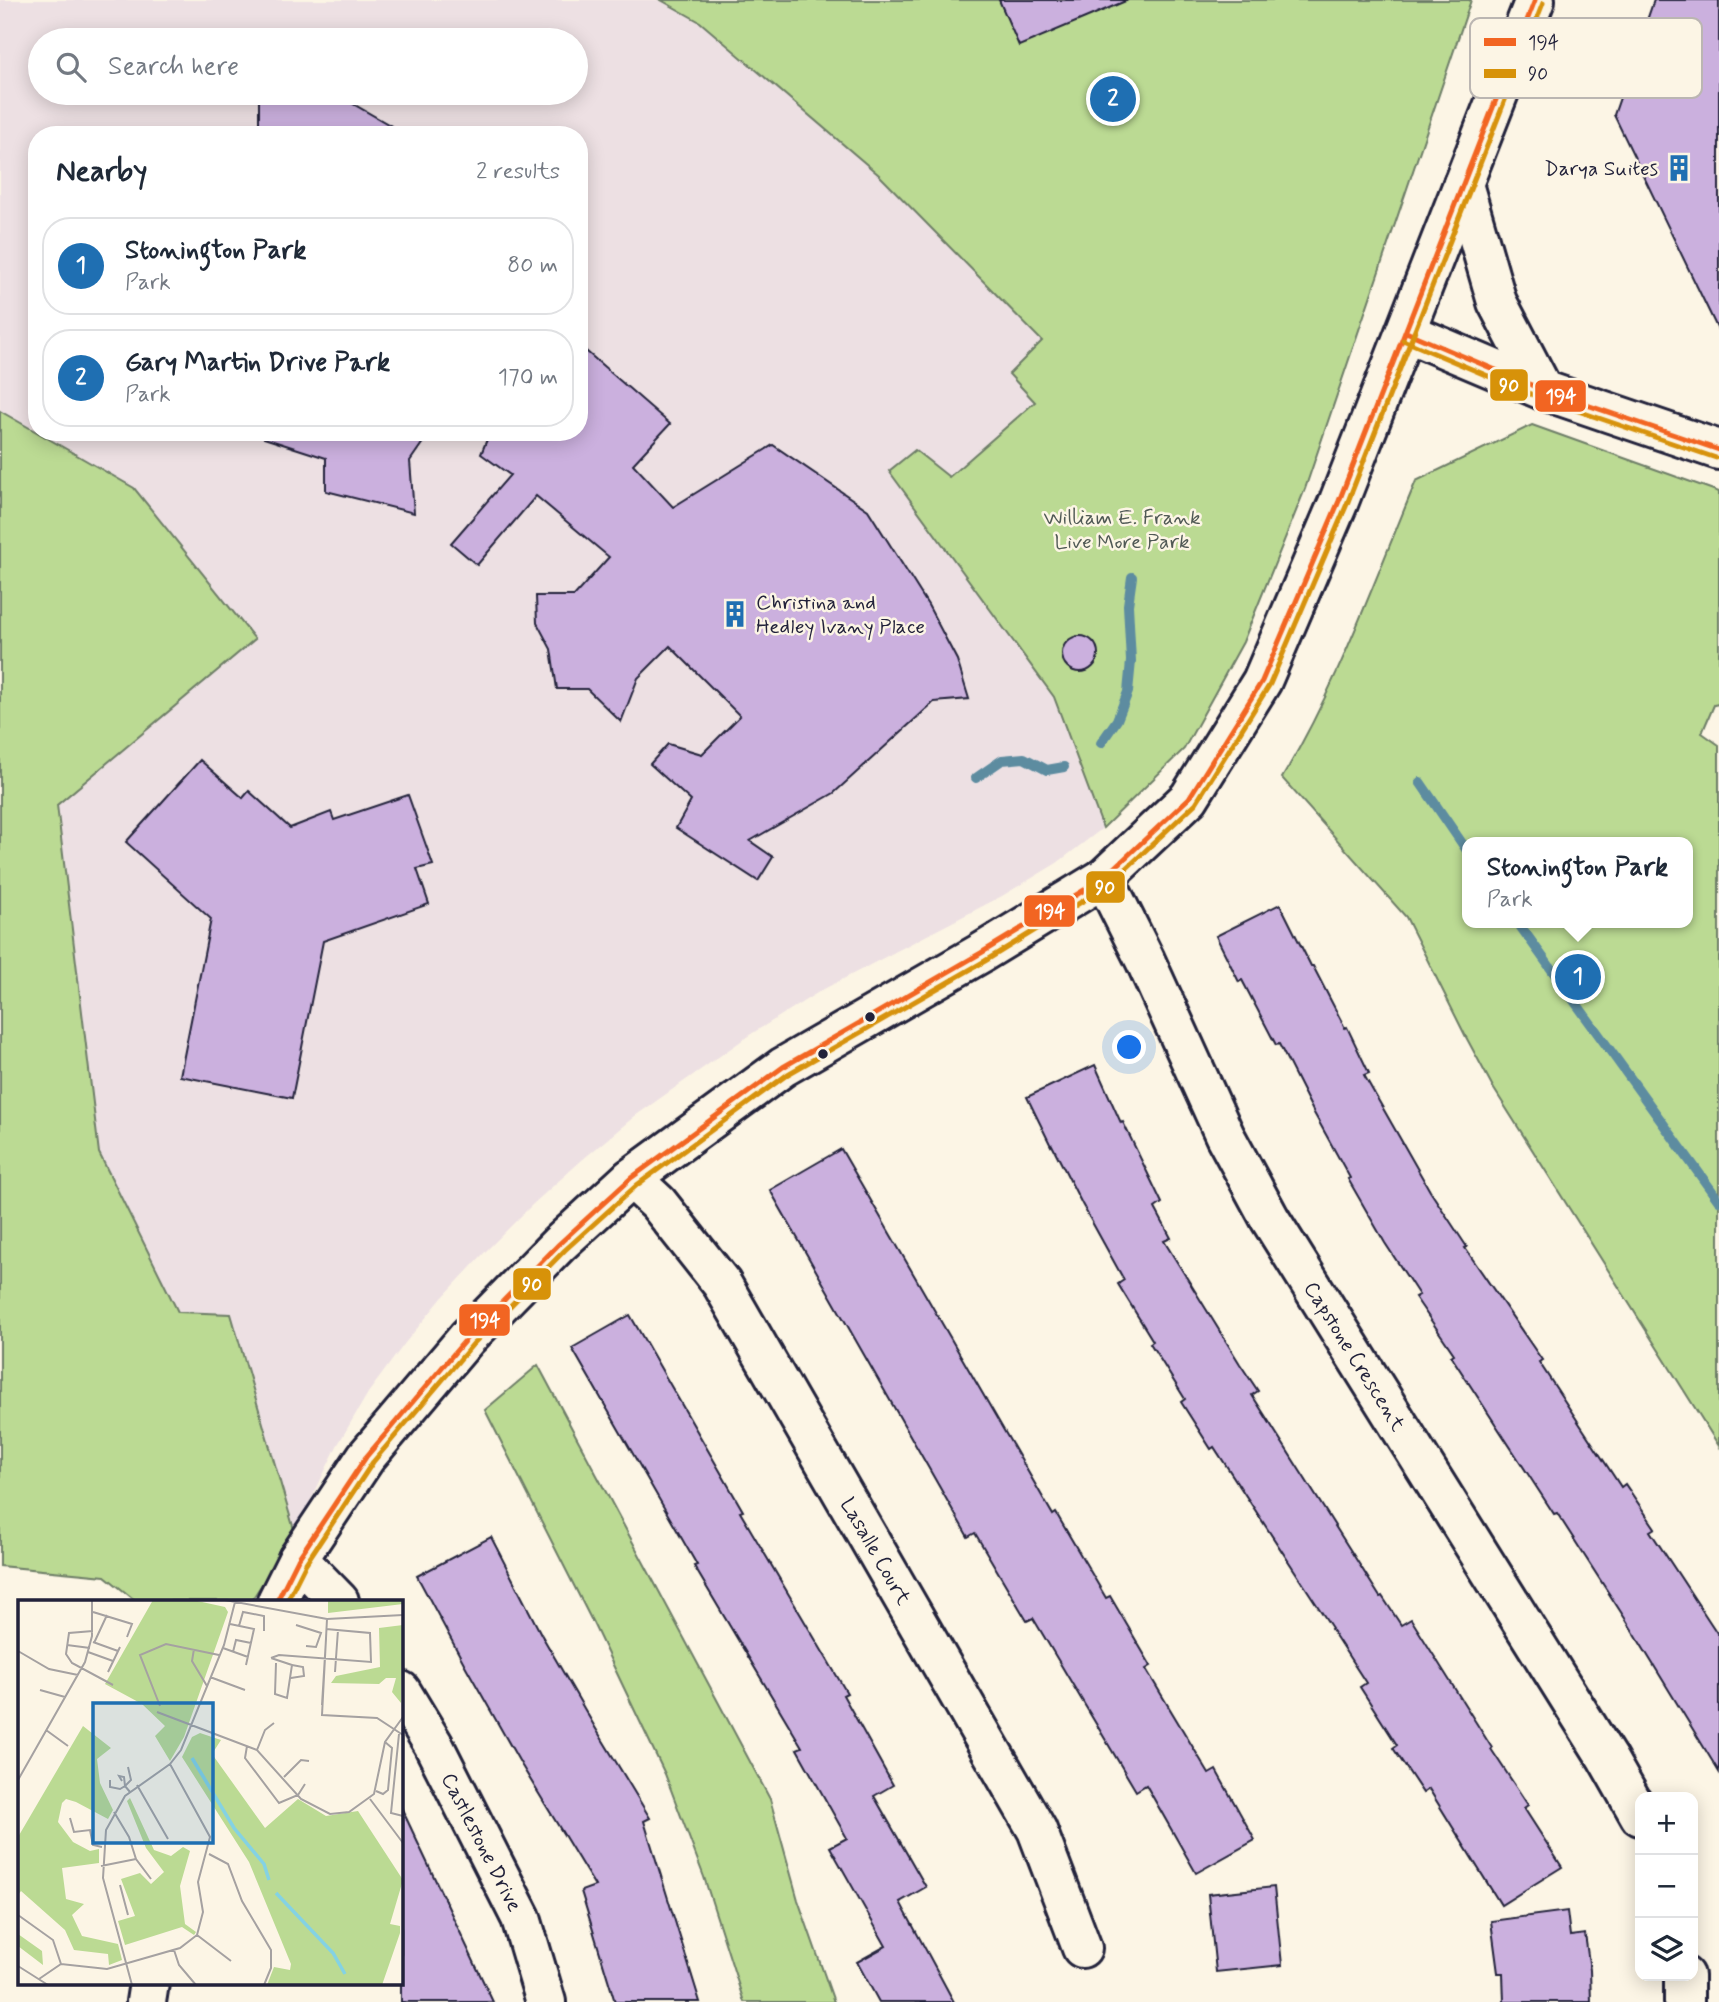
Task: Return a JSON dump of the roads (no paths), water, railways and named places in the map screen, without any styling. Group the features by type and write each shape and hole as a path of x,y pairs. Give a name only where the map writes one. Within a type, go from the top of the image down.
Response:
{"street":[{"path":"1528,18 1535,0"},
{"path":"278,1600 298,1559 366,1457 467,1338 559,1244 631,1178 783,1067 969,960 1104,878 1189,798 1262,681 1339,501 1497,98"},
{"path":"1463,184 1497,302 1543,390"},
{"path":"1406,332 1543,390 1719,450"},
{"name":"Capstone Crescent","path":"1104,878 1145,960 1225,1136 1270,1219 1600,1746 1635,1807"},
{"name":"Lasalle Court","path":"631,1178 658,1203 722,1284 1037,1830 1082,1948"},
{"path":"298,1559 338,1600"},
{"name":"Castlestone Drive","path":"402,1693 433,1744 521,1918 546,2002"},
{"path":"1684,1981 1684,2002"},
{"path":"146,2002 149,1984"}],"waterway":[{"path":"1101,743 1117,720 1128,692 1131,661 1128,605 1132,577"},
{"path":"976,778 1002,760 1024,758 1047,770 1064,767"},
{"path":"1420,782 1462,843"},
{"path":"1522,928 1719,1201"}],"place":[{"name":"Gary Martin Drive Park","path":"1113,99"},
{"name":"Darya Suites","path":"1679,168"},
{"name":"Christina and Hedley Ivany Place","path":"735,614"},
{"name":"Stonington Park","path":"1578,977"}],"park label":[{"name":"William E. Frank Live More Park","path":"1122,529"}]}
